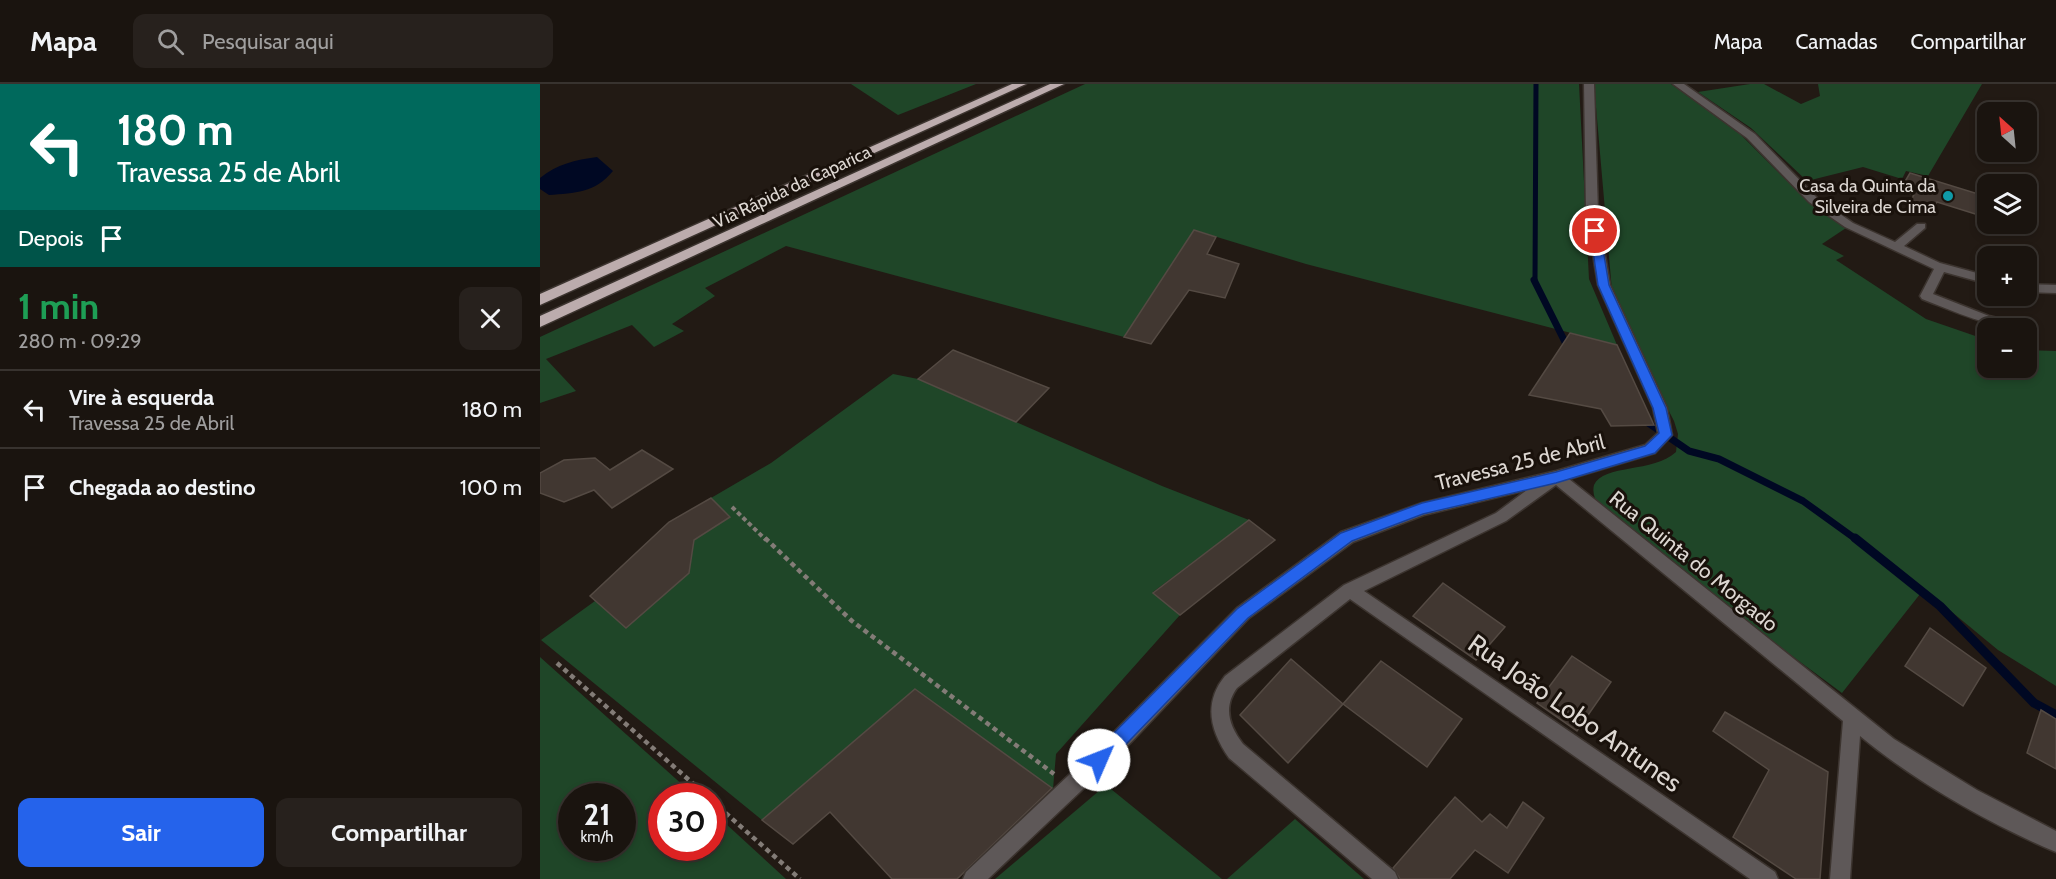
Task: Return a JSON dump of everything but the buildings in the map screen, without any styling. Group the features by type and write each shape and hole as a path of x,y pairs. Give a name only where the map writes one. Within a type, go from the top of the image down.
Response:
{"highway":[{"name":"Via Rápida da Caparica","path":"540,300 1021,84"},
{"name":"Via Rápida da Caparica","path":"540,322 1059,84"}],"street":[{"name":"Travessa 25 de Abril","path":"973,879 1072,786 1243,614 1347,537 1422,509 1556,477 1650,449 1665,435 1660,408 1604,285 1592,212 1589,84"},
{"path":"1678,84 1751,136 1791,178 1832,213 1895,248 1941,267 1977,277"},
{"path":"1895,248 1922,226"},
{"path":"1941,267 1926,296 1982,318"},
{"path":"2037,288 2056,289"},
{"path":"1388,879 1228,742 1221,724 1219,704 1222,695 1231,682 1350,591 1501,517 1556,477"},
{"name":"Rua Quinta do Morgado","path":"1556,477 1852,719 1934,778 2056,842"},
{"name":"Rua João Lobo Antunes","path":"1350,591 1768,879"},
{"path":"1840,879 1852,719"}],"path":[{"path":"732,507 852,621 1072,786"},
{"path":"556,663 692,783"},
{"path":"726,813 800,879"}],"green space":[{"path":"851,84 976,84 898,115"},
{"path":"1085,84 1579,84 1589,279 1617,345 1306,264 1194,230 1124,337 786,246 705,288 715,296 672,324 684,331 654,347 632,325 546,359 576,391 540,403 540,337"},
{"path":"1594,84 1671,84 1733,127 1806,200 1846,228 1822,244 1844,256 1836,260 1926,319 1977,337 1977,378 2037,378 2037,350 2056,351 2056,686 1998,650 1924,589 1842,693 1616,525 1595,499 1594,485 1599,478 1608,474 1667,459 1676,452 1678,434 1674,421 1617,309 1612,291"},
{"path":"1764,84 1801,104 1820,96 1818,84 1982,84 1928,176 1906,171 1902,179 1863,167 1807,181 1751,128 1698,92"},
{"path":"893,374 918,379 1162,486 1249,520 1153,592 1180,615 1056,754 1053,789 915,689 762,820 726,791 726,783 717,783 541,640 595,601 626,628 689,573 694,540 730,517 711,498 771,463"},
{"path":"540,657 681,783 648,783 648,861 726,861 726,824 786,879 540,879"},
{"path":"1106,785 1222,879 995,879"},
{"path":"1295,819 1364,879 1227,879"}],"water":[{"path":"597,157 613,171 592,188 549,195 540,189 540,178 553,169 574,161"}],"waterway":[{"path":"1535,281 1536,84"},
{"path":"1534,280 1569,350"},
{"path":"1644,420 1689,451 1719,459 1803,501 1857,540"},
{"path":"1855,538 1940,606 2034,703 2056,715"}],"place":[{"name":"Casa da Quinta da Silveira de Cima","path":"1948,196"}],"route":[{"path":"1099,760 1243,614 1347,537 1422,509 1556,477 1650,449 1665,435 1660,408 1630,348 1604,285 1595,231"}]}
